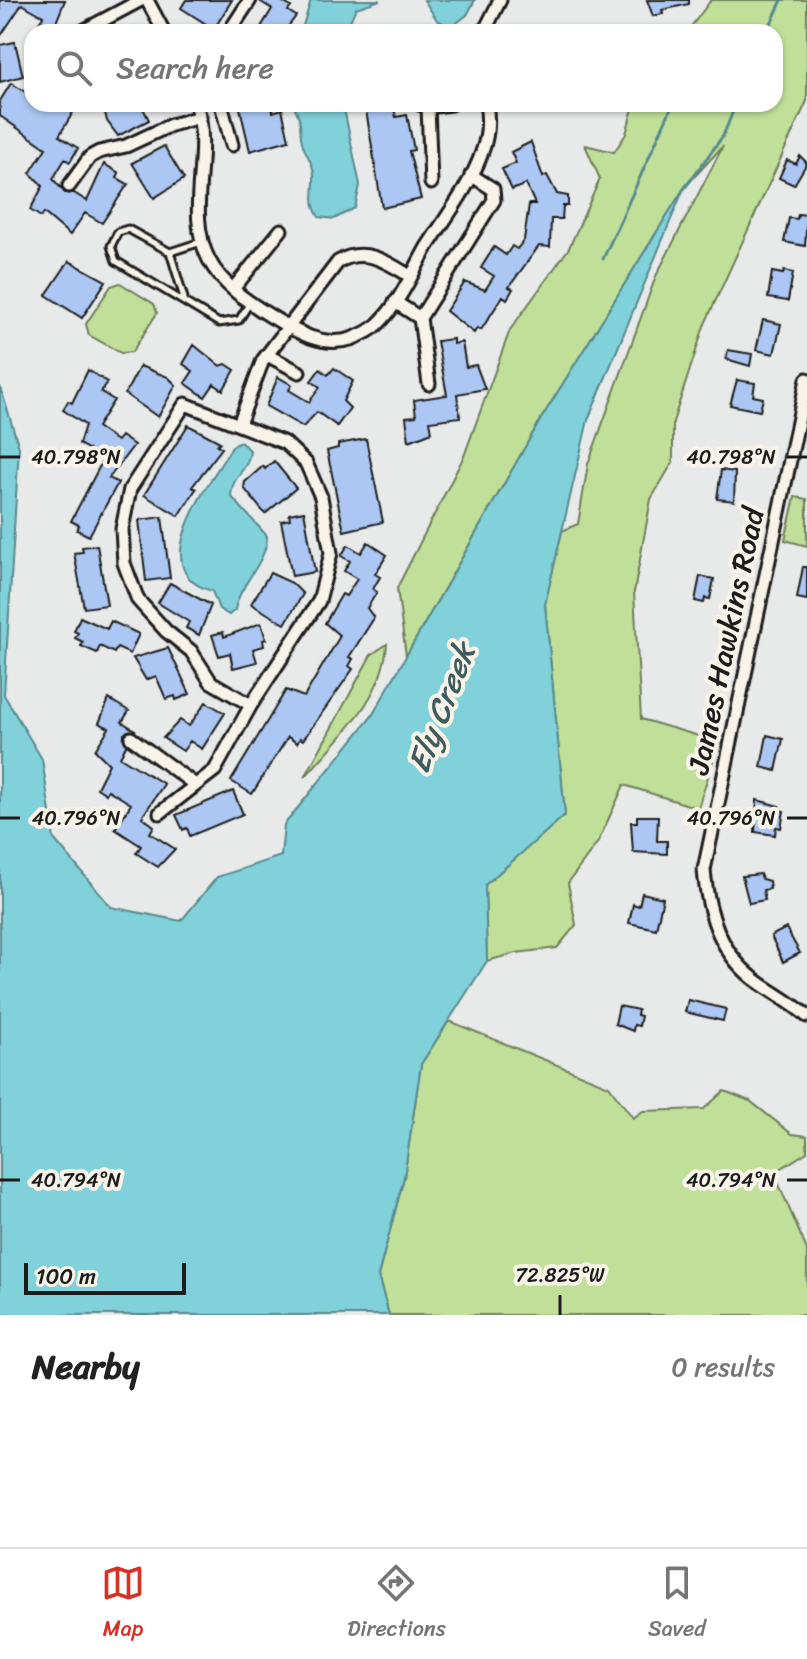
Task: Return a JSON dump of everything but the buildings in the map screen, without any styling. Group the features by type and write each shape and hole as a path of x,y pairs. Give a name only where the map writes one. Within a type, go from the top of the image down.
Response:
{"street":[{"path":"97,24 144,0 159,24"},
{"path":"234,24 250,0"},
{"path":"488,24 500,0"},
{"path":"198,112 203,151 198,217 201,242 210,263 250,303 289,327 315,339 343,341 377,326 395,302 471,175 487,133 486,112"},
{"path":"223,112 232,145"},
{"path":"424,112 431,183"},
{"path":"69,186 90,157 99,152 126,146 171,125 200,117"},
{"path":"429,384 420,318 494,200 493,189 471,175"},
{"path":"233,289 281,230"},
{"path":"239,424 267,355 338,262 349,255 376,258 410,276"},
{"path":"395,302 420,318"},
{"path":"267,355 299,372"},
{"name":"James Hawkins Road","path":"807,379 704,870 712,918 727,951 760,984 787,998 807,1016"},
{"path":"160,813 215,770 251,705 319,601 331,553 321,497 306,463 285,443 185,404 130,489 123,540 124,563 138,600 166,631 191,651 211,682 251,705"},
{"path":"131,738 194,784"}],"lane":[{"path":"184,299 170,252 128,229 118,232 111,246 116,261 184,299 219,323 229,324 239,320 250,303"},
{"path":"170,252 201,242"}],"green space":[{"path":"711,0 807,0 807,101 704,326 673,422 673,462 651,499 634,592 641,719 719,742 698,808 624,785 598,842 568,883 576,925 557,948 516,953 487,961 485,885 565,815 545,604 562,531 578,524 588,464 656,276 723,146 684,188 541,419 406,656 397,588 464,456 510,330 569,248 600,179 585,145 614,152 626,134 632,112 783,112 783,24 693,24"},
{"path":"120,283 154,304 157,313 132,352 121,353 89,335 86,324 111,286"},
{"path":"795,497 807,499 807,546 785,540"},
{"path":"387,644 384,664 369,700 305,777 371,655"},
{"path":"449,1021 609,1086 633,1118 643,1111 704,1109 724,1091 750,1101 792,1134 807,1136 807,1152 774,1173 807,1250 807,1315 389,1315 378,1276 404,1177 421,1064"}],"water":[{"path":"311,0 380,0 356,8 349,24 304,24"},
{"path":"424,0 475,0 467,15 455,24 437,20"},
{"path":"296,112 345,112 360,185 355,208 334,219 319,217 316,212 313,201 314,171 301,139"},
{"path":"684,188 588,420 545,604 565,815 485,885 487,961 421,1064 404,1177 378,1276 389,1315 0,1315 0,386 19,447 4,695 42,759 54,839 111,907 181,921 217,877 281,856 284,825 372,716 541,419"},
{"path":"240,442 250,450 249,457 234,483 231,496 267,536 263,555 242,590 235,610 229,615 219,609 212,591 192,580 182,565 182,546 198,502 232,447"}],"waterway":[{"name":"Ely Creek","path":"771,24 782,0"},
{"path":"603,259 669,112"},
{"name":"Ely Creek","path":"684,189 723,136 733,112"}]}
